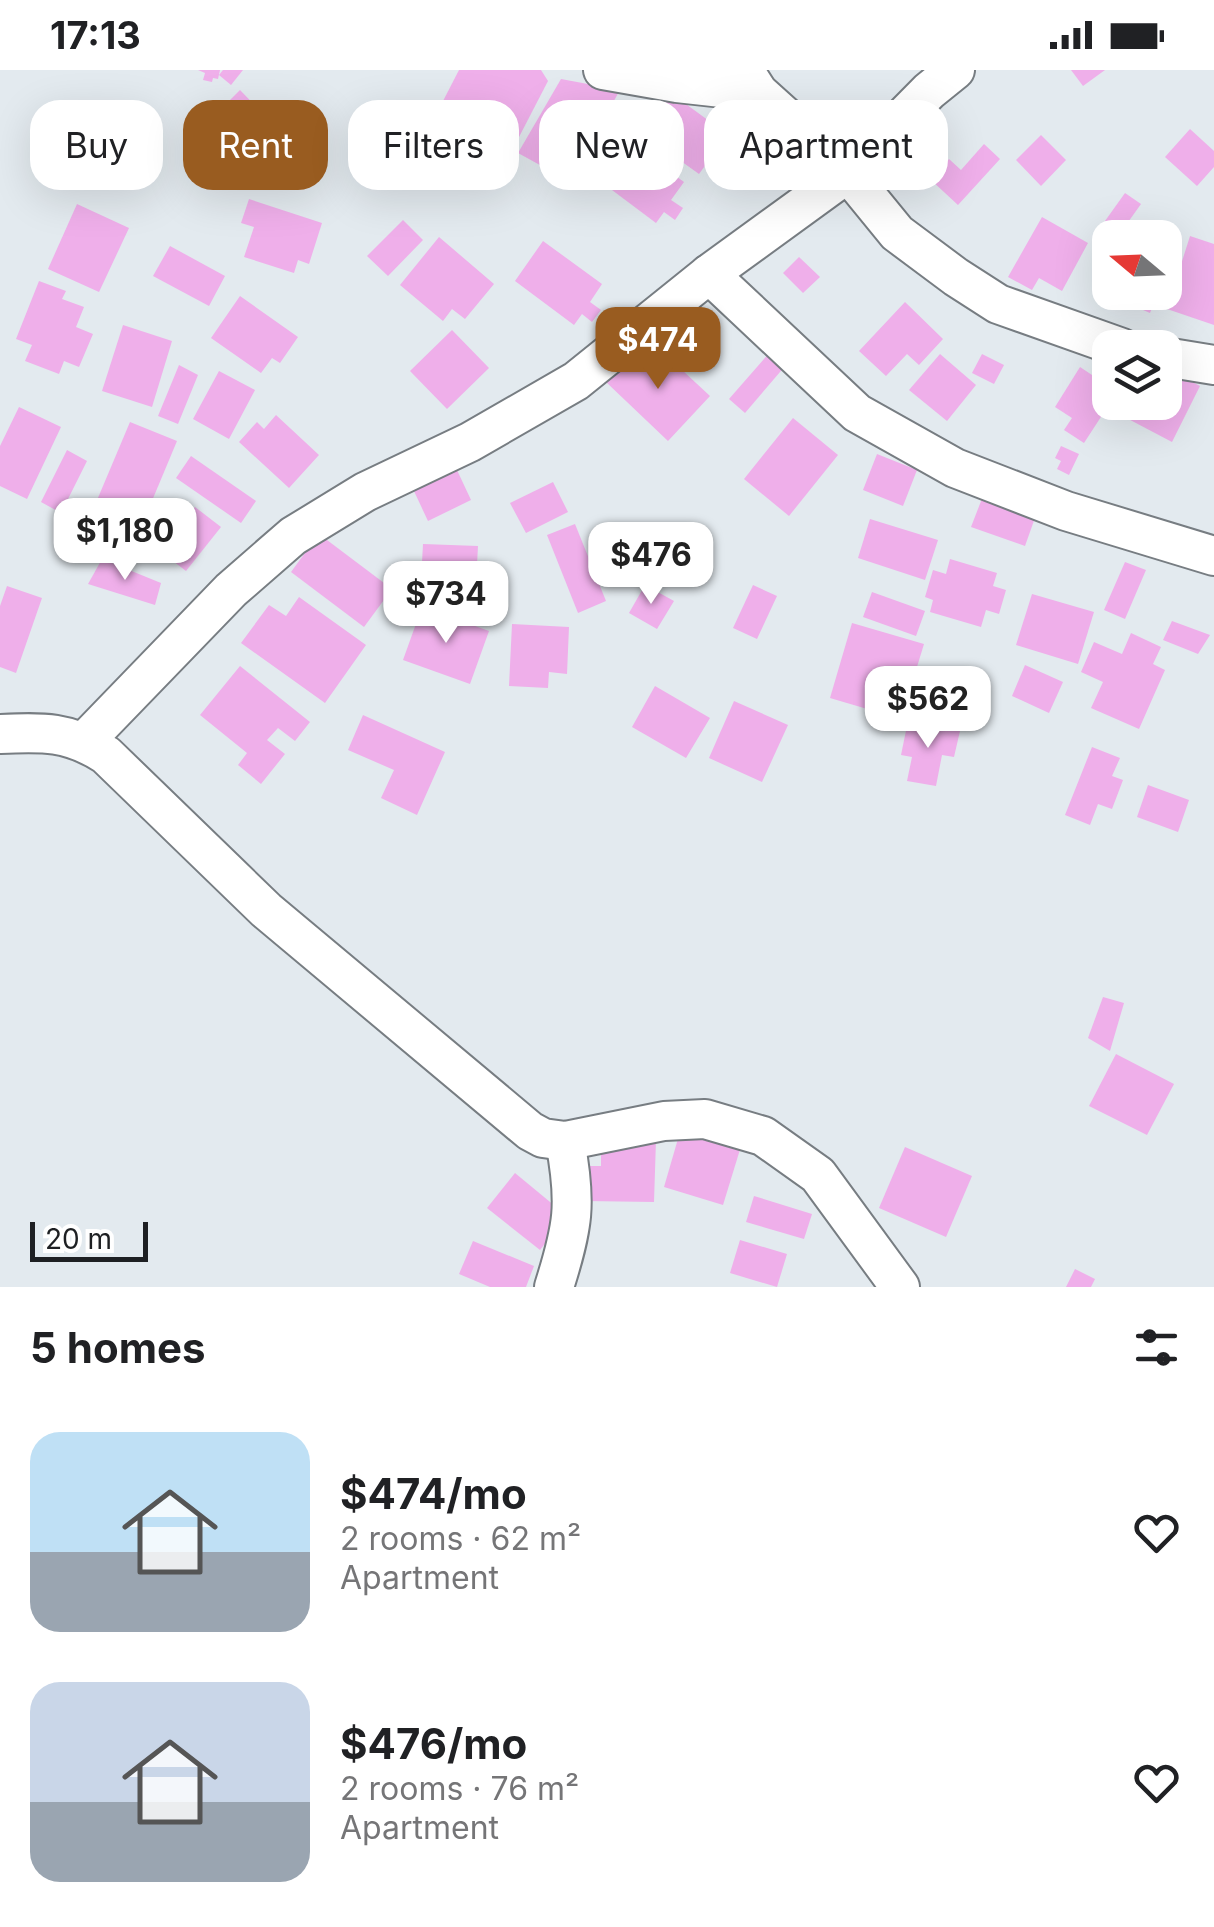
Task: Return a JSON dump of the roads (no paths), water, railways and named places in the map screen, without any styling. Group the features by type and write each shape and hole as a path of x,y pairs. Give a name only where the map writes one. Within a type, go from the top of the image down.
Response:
{"street":[{"path":"604,70 620,76 751,81 771,100"},
{"path":"920,100 955,70"},
{"path":"85,741 231,590 293,536 364,492 470,442 576,381 709,274 825,190"},
{"path":"862,190 897,233 998,304 1092,337"},
{"path":"709,274 857,413 955,468 1066,512 1214,556"},
{"path":"1182,360 1214,365"},
{"path":"0,734 51,732 85,741 106,754 266,910 530,1131 543,1138 565,1141 664,1121 705,1119 763,1136 818,1175 900,1287"},
{"path":"554,1287 574,1214 574,1186 565,1141"}]}
